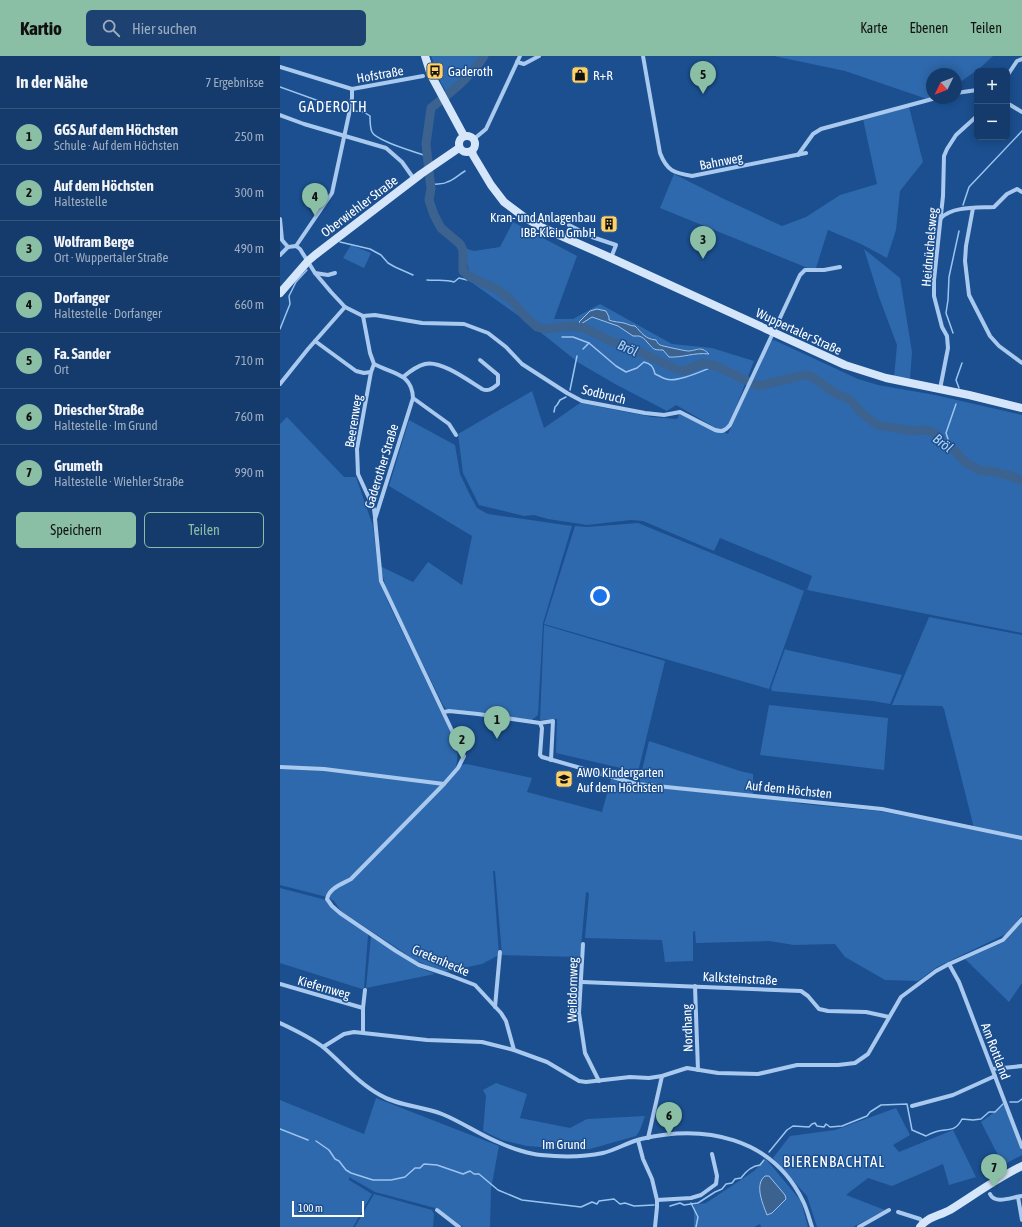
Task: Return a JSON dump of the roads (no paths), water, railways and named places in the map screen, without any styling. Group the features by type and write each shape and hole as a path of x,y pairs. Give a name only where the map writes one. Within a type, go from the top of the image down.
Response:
{"main road":[{"path":"425,56 431,75 441,96 464,136"},
{"path":"468,135 474,139 475,147 472,151 465,152 460,148 459,142 464,136 468,135"},
{"name":"Oberwiehler Straße","path":"280,293 308,261 414,179 460,148"},
{"name":"Wuppertaler Straße","path":"472,151 491,185 504,202 524,217 543,228 612,258 844,365 864,372 1022,408"},
{"path":"922,1225 928,1219 948,1211 991,1183 1022,1166"}],"street":[{"path":"474,139 486,129 520,56"},
{"path":"517,62 524,64 539,56"},
{"name":"Bahnweg","path":"643,56 660,153 670,170 678,174 692,176 806,153"},
{"path":"1010,71 1017,60 1022,59"},
{"name":"Hofstraße","path":"280,66 352,89 423,76"},
{"path":"296,246 332,193 345,135 352,98 352,89"},
{"path":"962,92 974,90"},
{"path":"798,155 812,134 833,126 926,101"},
{"path":"1009,104 1022,112"},
{"path":"280,115 304,124 386,148 402,162 414,179"},
{"name":"Heidnüchelsweg","path":"940,389 948,348 947,336 942,327 934,296 934,280 943,196 944,156 956,135 974,119"},
{"path":"941,218 946,214 973,208 994,207 1006,194 1017,189 1022,192"},
{"path":"973,208 966,246 965,261 969,295 990,336 999,346 1022,363"},
{"path":"280,220 282,240 288,247"},
{"path":"569,225 592,237 616,245 612,258"},
{"path":"280,255 288,247 296,246 300,249 315,273 345,307 363,316 370,354 374,364 403,377 410,384 413,398 449,424 456,435"},
{"name":"Sodbruch","path":"363,316 375,315 422,322 464,324 481,329 506,347 522,364 582,401 644,413 664,415 680,412 720,432 726,430 730,425 800,275 805,270 824,270 840,267"},
{"path":"315,273 328,275 335,273"},
{"path":"280,384 314,341 345,307"},
{"path":"314,341 356,371 364,373 371,372"},
{"path":"403,377 425,364 434,364 443,367 486,391 490,390 498,384 498,375 480,360"},
{"name":"Beerenweg","path":"374,364 371,372 357,449 358,474 374,509 375,519"},
{"name":"Gaderother Straße","path":"413,398 375,519 381,581 464,756 458,768 444,784"},
{"path":"444,712 449,711 478,714 540,723 553,721 551,760 540,756 542,728 540,723"},
{"name":"Auf dem Höchsten","path":"551,760 637,784 882,809 1022,838"},
{"path":"280,767 324,769 444,784"},
{"name":"Gretenhecke","path":"444,784 351,878 333,889 328,895 327,899 332,906 396,951 419,965 475,985 506,1021 514,1050"},
{"path":"323,1047 344,1034 363,1032 427,1040 482,1042 514,1050 547,1062 579,1081 586,1082 630,1077 649,1078 662,1076 687,1068 718,1073 758,1074 798,1065 838,1065 855,1063 868,1054 901,998 936,971 1003,940 1022,919"},
{"name":"Weißdornweg","path":"583,944 582,982 579,1013 585,1054 599,1081"},
{"path":"495,1007 500,952"},
{"name":"Am Rottland","path":"949,964 959,982 1022,1147"},
{"name":"Kalksteinstraße","path":"582,982 801,991 808,996 819,1009 828,1011 866,1012 889,1017"},
{"name":"Kiefernweg","path":"280,984 363,1008"},
{"name":"Nordhang","path":"695,986 698,1070"},
{"name":"Kiefernweg","path":"363,1032 365,990"},
{"name":"Im Grund","path":"280,1023 305,1035 323,1047 364,1084 381,1096 442,1114 499,1143 520,1150 540,1155 566,1156 588,1154 604,1152 638,1140 680,1133 696,1133 734,1140 761,1152 779,1167 803,1201 812,1227"},
{"path":"993,1069 1022,1066"},
{"path":"648,1138 662,1076"},
{"path":"912,1106 953,1095 995,1076"},
{"path":"638,1140 643,1159 652,1180 657,1200 658,1207 655,1227"},
{"path":"657,1200 691,1198 701,1195 716,1184 712,1154"},
{"path":"990,1194 996,1201 1020,1196 1022,1220"},
{"path":"437,1210 459,1227"},
{"path":"859,1227 890,1210"},
{"path":"898,1212 920,1219 922,1225"}],"waterway":[{"name":"Bröl","path":"484,56 467,78 431,108 426,144 431,189 429,200 434,215 441,228 460,244 463,250 463,271 470,277 495,288 509,298 537,327 545,329 571,326 584,328 613,342 630,347 676,369 684,371 703,363 716,366 758,386 804,375 811,376 835,393 850,400 863,414 877,425 913,431 926,430 935,433 945,445 953,449 966,463 981,471 990,471 1011,476 1022,481"},
{"path":"280,87 344,110"},
{"path":"355,111 364,112 370,116 372,132 381,139 426,156"},
{"path":"963,205 969,187 1022,131"},
{"path":"430,185 445,183 465,171"},
{"path":"953,333 946,313 949,277 959,231"},
{"path":"340,242 370,249 381,255 388,263 413,275"},
{"path":"280,329 290,304 289,296 296,282 307,270"},
{"path":"427,280 444,280 454,282 459,278 467,280 472,278"},
{"path":"562,337 573,337 589,343"},
{"path":"583,349 589,343 616,366 626,372 637,368 644,362 651,366 655,374 671,380 683,378 715,366"},
{"path":"570,390 577,356"},
{"path":"959,388 956,380 962,363"},
{"path":"554,412 555,407 560,400 566,397"},
{"path":"947,445 948,439 946,433 956,404"},
{"path":"1010,1102 1018,1102 1022,1099"},
{"path":"769,1152 787,1130 793,1126 809,1127 815,1123 817,1126 824,1127 826,1124 830,1127 842,1126 867,1116 870,1112 881,1105 907,1104 912,1130 926,1136 935,1132 954,1128 962,1119 981,1119 989,1112 995,1112 1003,1104"},
{"path":"280,1129 308,1140"},
{"path":"316,1141 329,1150 335,1159 339,1161 346,1170 373,1180 391,1180 405,1177 415,1168 420,1168 424,1164 437,1165 463,1174 470,1171 474,1174 479,1174 498,1190 522,1200 581,1207 592,1202 597,1204 599,1201 614,1199 620,1204 625,1203 634,1206 654,1205"},
{"path":"670,1206 680,1203 684,1205 698,1203 722,1189 726,1184 732,1183 735,1179 741,1178 749,1169 760,1165 764,1160"},
{"path":"691,1203 698,1217 696,1227"}],"place":[{"name":"Gaderoth","path":"435,71"},
{"name":"R+R","path":"580,75"},
{"name":"Fa. Sander","path":"703,94"},
{"name":"Dorfanger","path":"315,216"},
{"name":"Kran- und Anlagenbau IBB-Klein GmbH","path":"609,224"},
{"name":"Wolfram Berge","path":"703,259"},
{"name":"GGS Auf dem Höchsten","path":"497,739"},
{"name":"Auf dem Höchsten","path":"462,759"},
{"name":"AWO Kindergarten Auf dem Höchsten","path":"564,779"},
{"name":"Driescher Straße","path":"669,1135"},
{"name":"Grumeth","path":"994,1187"}],"district":[{"name":"GADEROTH","path":"333,107"},
{"name":"BIERENBACHTAL","path":"834,1162"}]}
